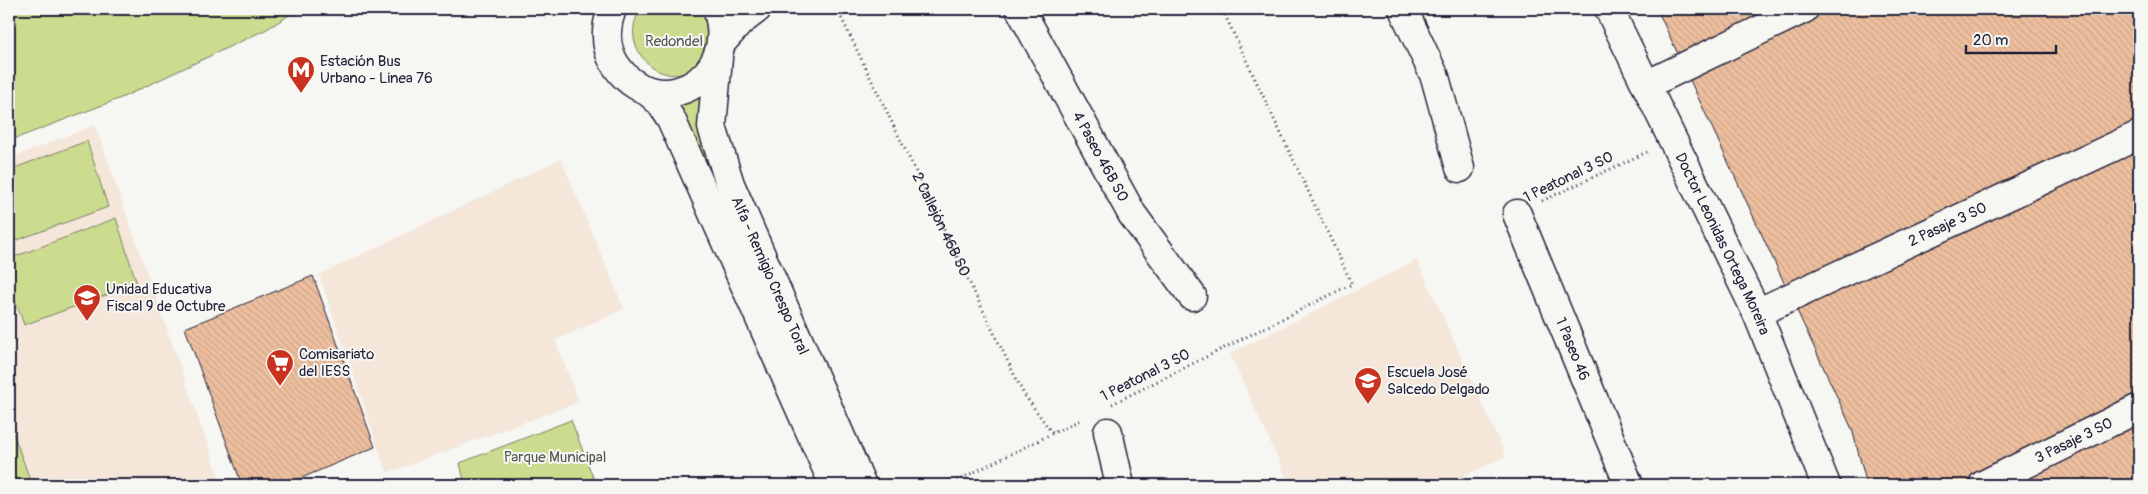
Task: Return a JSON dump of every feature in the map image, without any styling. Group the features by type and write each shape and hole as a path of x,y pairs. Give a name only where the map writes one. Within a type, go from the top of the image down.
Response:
{"street":[{"name":"Alfa - Remigio Crespo Toral","path":"612,9 608,20 606,38 611,57 621,73 660,102 670,119 834,485"},
{"name":"Alfa - Remigio Crespo Toral","path":"717,9 722,23 712,127 730,184 862,485"},
{"path":"646,90 680,91 696,84 709,72 720,49 740,22 757,9"},
{"name":"4 Paseo 46B SO","path":"1020,9 1132,214 1192,296"},
{"path":"1403,9 1435,77 1460,168"},
{"name":"Doctor Leonidas Ortega Moreira","path":"1609,9 1757,313 1826,485"},
{"path":"1646,85 1804,9"},
{"name":"2 Pasaje 3 SO","path":"1757,313 2139,135"},
{"path":"705,196 730,184"},
{"name":"1 Paseo 46","path":"1517,214 1629,485"},
{"name":"3 Pasaje 3 SO","path":"1982,485 2139,408"},
{"path":"1099,419 1120,485"}],"path":[{"name":"2 Callejón 46B SO","path":"837,9 1023,393 1053,434"},
{"name":"1 Peatonal 3 SO","path":"948,485 1053,434 1099,419 1352,284 1222,9"},
{"name":"1 Peatonal 3 SO","path":"1517,214 1629,160"}],"shaded area":[{"name":"Unidad Educativa Fiscal 9 de Octubre","path":"95,125 222,485 9,485 9,159"},
{"path":"561,159 624,309 555,340 579,402 387,473 319,275"},
{"name":"Escuela José Salcedo Delgado","path":"1417,260 1506,456 1444,485 1290,485 1230,354"}],"green space":[{"path":"9,9 299,9 267,29 121,98 9,141"},
{"name":"Redondel","path":"641,9 707,9 711,49 695,67 679,74 667,74 655,69 637,49 634,36 635,23"},
{"path":"707,89 709,158 705,159 677,104"},
{"path":"87,141 108,207 9,243 9,170"},
{"path":"116,218 137,284 24,325 9,282 9,259"},
{"name":"Parque Municipal","path":"571,420 596,485 465,485 460,463"},
{"path":"9,422 32,485 9,485"}],"building":[{"path":"1657,9 2139,9 2139,485 1867,485 1852,429"},
{"name":"Comisariato del IESS","path":"313,276 375,447 285,485 242,485 185,328"}],"place":[{"name":"Estación Bus Urbano - Linea 76","path":"301,94"},
{"name":"Unidad Educativa Fiscal 9 de Octubre","path":"87,322"},
{"name":"Comisariato del IESS","path":"280,387"},
{"name":"Escuela José Salcedo Delgado","path":"1368,405"}]}
